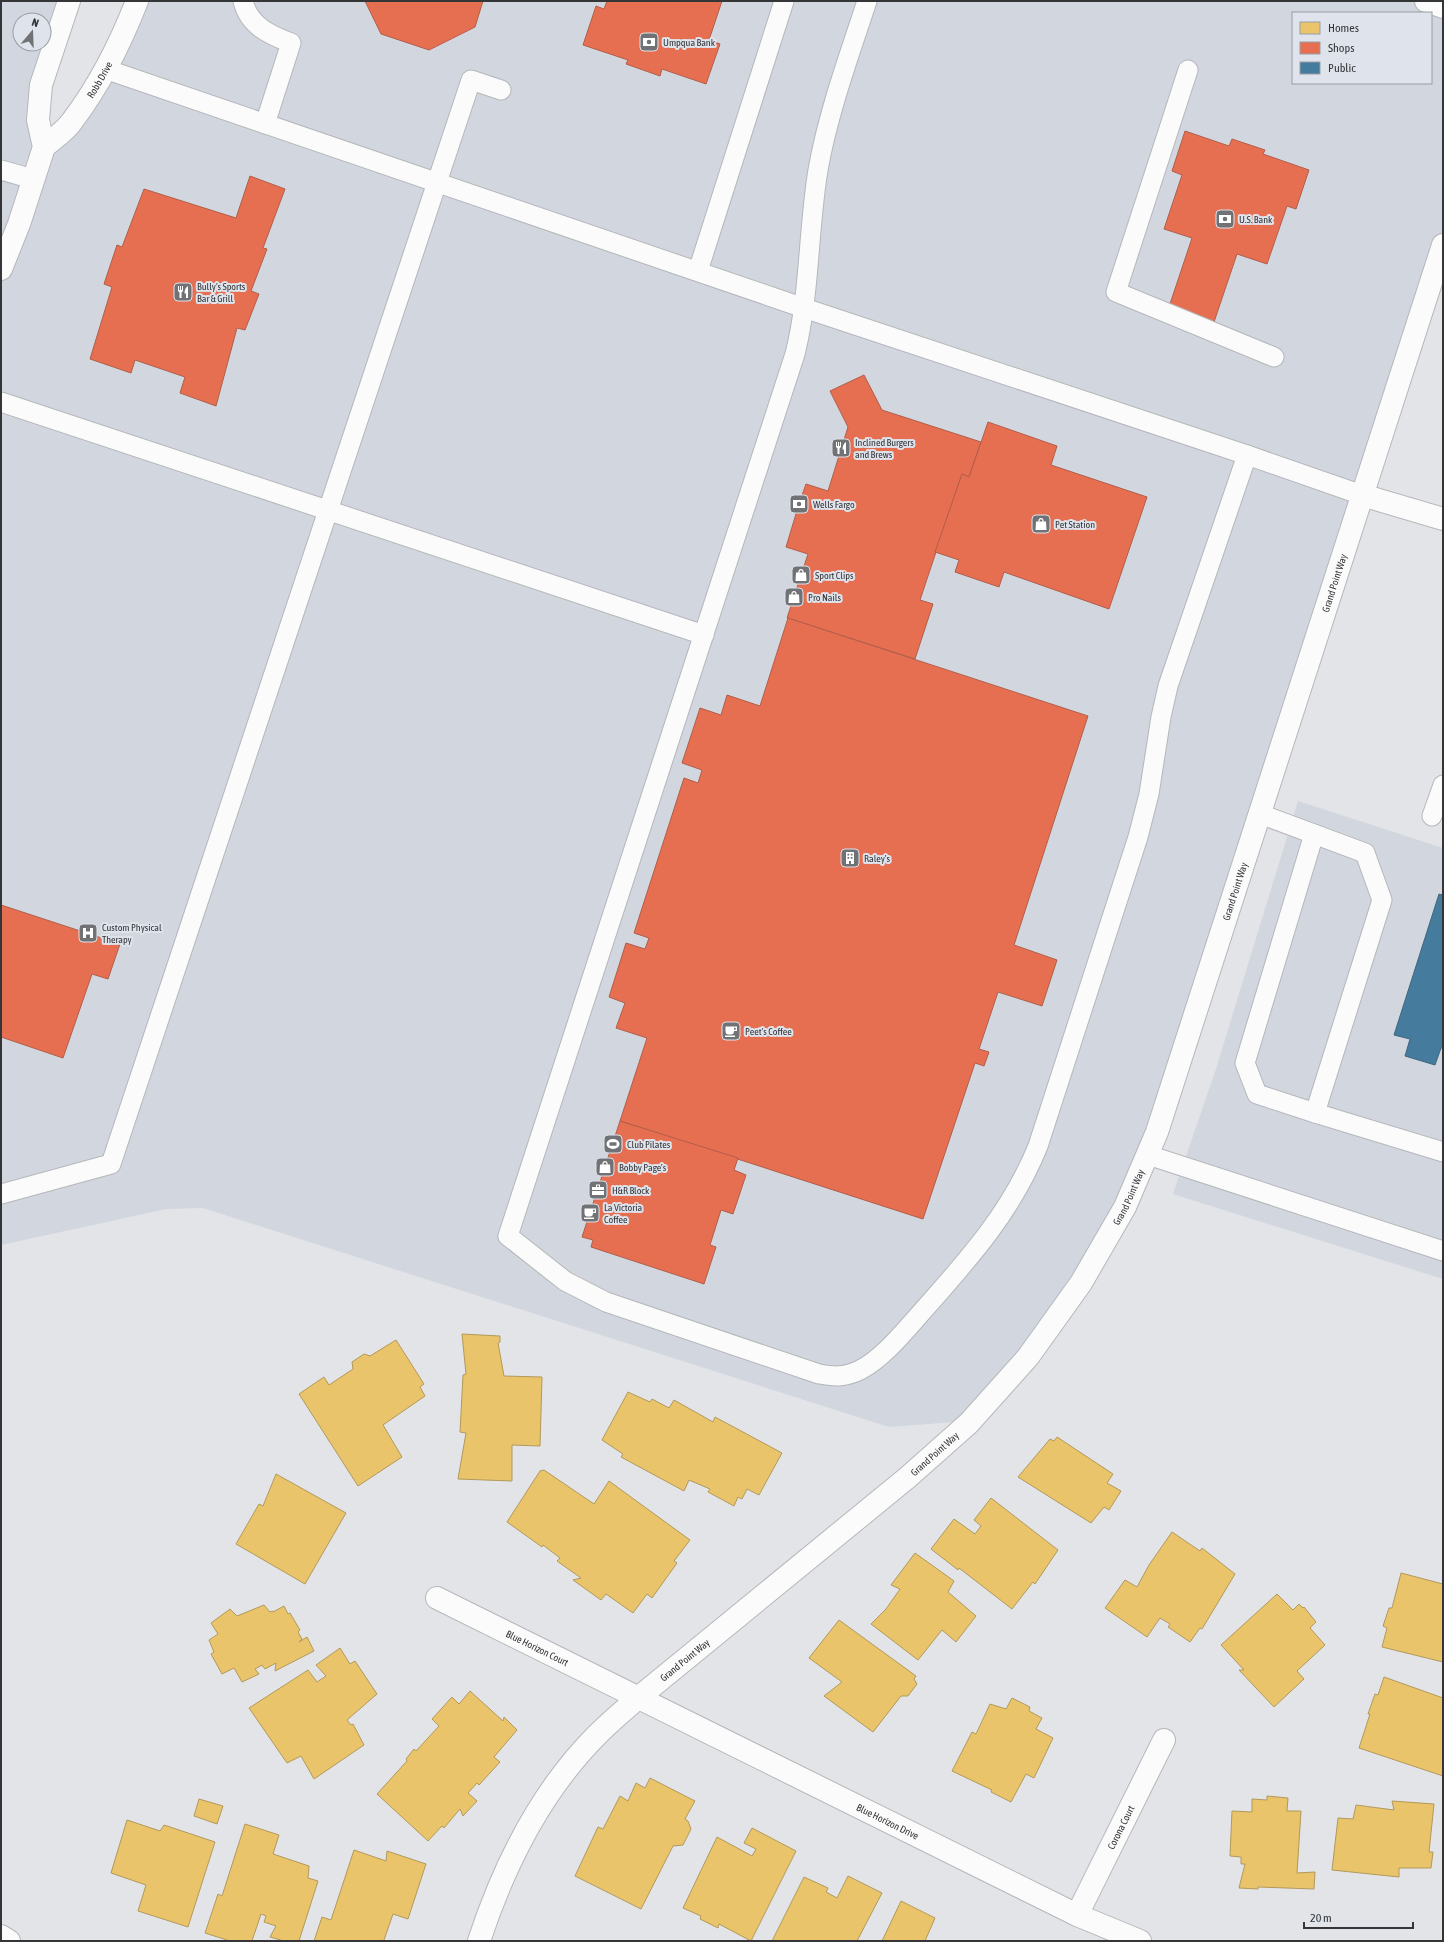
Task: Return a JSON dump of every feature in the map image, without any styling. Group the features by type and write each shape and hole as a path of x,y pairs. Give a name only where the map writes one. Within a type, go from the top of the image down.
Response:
{"street":[{"path":"1,269 44,146 38,120 41,85 69,1"},
{"name":"Robb Drive","path":"44,146 73,121 105,69 137,1"},
{"path":"1426,1 1443,7"},
{"name":"Grand Point Way","path":"479,1941 492,1900 521,1838 555,1785 597,1735 638,1698 907,1478 969,1423 1028,1357 1081,1283 1125,1207 1160,1125 1443,245"},
{"path":"1362,495 1443,519"},
{"name":"Blue Horizon Court","path":"437,1598 638,1698"},
{"name":"Blue Horizon Drive","path":"638,1698 1077,1915 1140,1941"},
{"name":"Corona Court","path":"1077,1915 1164,1740"},
{"path":"1,1936 9,1941"}],"lane":[{"path":"242,1 254,23 268,35 291,43 265,124"},
{"path":"698,271 784,1"},
{"path":"867,1 836,97 818,169 804,308 795,354 508,1236 566,1281 606,1302 819,1374 841,1377 862,1369 898,1338 964,1264 1008,1206 1028,1171 1138,837 1149,794 1161,717 1168,686 1247,455"},
{"path":"105,69 804,308 1247,455 1362,495"},
{"path":"1188,70 1116,292 1274,357"},
{"path":"1,1194 111,1164 471,80 501,90"},
{"path":"1,170 33,179"},
{"path":"1,402 704,635"},
{"path":"1432,816 1443,785"},
{"path":"1260,814 1365,853 1382,900 1315,1113"},
{"path":"1314,834 1245,1063 1257,1094 1443,1152"},
{"path":"1148,1155 1443,1251"}],"shaded area":[{"path":"1,1 69,1 52,50 52,12 12,12 12,52 51,52 45,70 47,147 138,1 1411,1 1443,11 1443,236 1165,1095 1113,1223 967,1421 889,1427 203,1208 166,1209 1,1245"},
{"path":"1298,801 1443,848 1443,1279 1173,1194 1216,1069"}],"building: Homes":[{"path":"462,1334 500,1336 500,1342 498,1343 504,1376 542,1377 540,1446 512,1445 512,1481 458,1479 466,1433 460,1432 463,1375 466,1374"},
{"path":"396,1340 424,1384 420,1387 425,1396 383,1425 402,1457 358,1486 299,1394 324,1377 329,1385 353,1369 352,1362 364,1354 370,1356"},
{"path":"628,1392 650,1402 652,1399 669,1408 674,1400 713,1422 715,1417 782,1453 759,1495 747,1489 742,1499 738,1497 734,1506 708,1492 710,1489 689,1480 684,1491 621,1457 623,1454 602,1440"},
{"path":"1057,1437 1113,1474 1107,1483 1121,1491 1109,1510 1104,1507 1091,1523 1018,1477 1050,1439 1054,1441"},
{"path":"544,1470 594,1504 609,1481 690,1540 674,1561 677,1563 652,1598 647,1594 633,1613 606,1594 601,1600 573,1580 581,1578 557,1561 560,1558 543,1545 542,1547 507,1522 540,1471"},
{"path":"276,1474 346,1513 305,1584 236,1544 259,1504 263,1506"},
{"path":"991,1498 1058,1550 1035,1584 1033,1582 1012,1609 959,1568 958,1570 931,1549 954,1519 975,1534 981,1526 974,1520"},
{"path":"1172,1532 1200,1551 1202,1548 1235,1574 1202,1629 1200,1628 1190,1642 1168,1627 1170,1624 1160,1618 1147,1637 1105,1608 1125,1580 1137,1587 1149,1565"},
{"path":"915,1553 954,1581 948,1592 976,1616 956,1642 942,1630 918,1660 871,1624 886,1609 900,1589 891,1585"},
{"path":"1401,1573 1443,1584 1443,1662 1382,1647 1387,1628 1383,1626 1389,1608 1392,1608"},
{"path":"1277,1594 1293,1610 1299,1604 1303,1608 1304,1607 1316,1622 1310,1628 1325,1645 1297,1671 1304,1679 1274,1707 1239,1670 1244,1670 1221,1645"},
{"path":"264,1605 270,1612 284,1606 300,1630 298,1632 302,1639 299,1642 307,1637 314,1651 275,1671 276,1663 265,1669 262,1665 255,1669 259,1674 242,1682 234,1668 222,1674 211,1654 214,1652 209,1640 218,1634 211,1623 230,1609 237,1616"},
{"path":"839,1620 916,1676 914,1679 917,1684 908,1696 901,1696 873,1732 824,1696 842,1682 809,1658"},
{"path":"340,1648 350,1664 355,1661 377,1694 347,1720 351,1725 353,1724 364,1745 314,1779 301,1756 287,1763 249,1708 308,1670 317,1682 326,1676 316,1665"},
{"path":"1384,1677 1443,1698 1443,1776 1359,1748 1375,1694 1378,1695"},
{"path":"470,1691 503,1721 504,1717 517,1730 494,1757 500,1762 479,1785 477,1783 468,1793 477,1801 463,1816 460,1809 444,1828 442,1826 428,1841 377,1794 407,1761 406,1759 414,1749 416,1751 439,1726 432,1719 452,1697 459,1704"},
{"path":"1012,1698 1030,1707 1029,1711 1042,1718 1036,1729 1053,1738 1034,1778 1026,1774 1011,1802 991,1792 992,1790 952,1771 972,1732 976,1734 990,1704 1006,1709"},
{"path":"650,1778 695,1801 685,1819 688,1821 691,1829 683,1845 673,1846 641,1909 575,1876 598,1827 603,1829 620,1796 628,1801 636,1783 645,1788"},
{"path":"1267,1796 1288,1798 1287,1811 1301,1811 1297,1873 1315,1872 1314,1889 1258,1887 1258,1889 1239,1888 1245,1864 1241,1864 1241,1857 1230,1856 1232,1811 1252,1812 1252,1799 1267,1800"},
{"path":"199,1799 223,1806 217,1824 194,1816"},
{"path":"1392,1801 1434,1804 1429,1852 1433,1852 1431,1868 1399,1868 1399,1877 1332,1870 1338,1818 1353,1819 1356,1805 1394,1810"},
{"path":"127,1820 160,1831 164,1825 215,1842 188,1927 138,1911 146,1885 111,1873"},
{"path":"245,1824 279,1835 273,1854 309,1866 308,1878 318,1881 299,1941 284,1941 270,1937 276,1926 264,1922 266,1916 261,1914 252,1941 230,1941 205,1933 218,1894 222,1896"},
{"path":"752,1828 796,1851 751,1941 719,1924 718,1928 700,1919 701,1916 683,1908 717,1837 752,1856 756,1849 744,1843"},
{"path":"354,1850 386,1861 387,1851 426,1864 408,1919 393,1914 384,1940 385,1941 314,1941 322,1917 331,1920"},
{"path":"848,1876 882,1893 857,1941 772,1941 804,1877 828,1888 826,1892 837,1898"},
{"path":"901,1901 935,1918 925,1941 882,1941"}],"building: Shops":[{"path":"365,1 483,1 475,27 429,50 381,34"},
{"name":"Umpqua Bank","path":"607,1 722,1 709,40 720,44 706,84 662,69 660,76 626,64 628,60 583,45 596,6 604,9"},
{"name":"U.S. Bank","path":"1185,131 1229,146 1232,139 1265,150 1263,154 1309,170 1296,209 1287,206 1267,264 1237,254 1214,322 1169,307 1192,238 1164,229 1182,175 1172,171"},
{"name":"Bully's Sports Bar & Grill","path":"250,176 285,189 263,248 267,249 251,291 259,294 245,330 237,328 216,406 180,393 185,377 135,360 131,373 90,359 112,287 104,284 117,245 122,247 144,189 236,218"},
{"path":"864,375 882,410 981,442 969,477 962,474 920,600 933,604 915,659 787,618 808,554 786,547 799,504 806,484 828,491 848,427 830,391"},
{"name":"Pet Station","path":"988,422 1057,446 1051,465 1147,497 1109,609 1004,572 999,587 955,572 959,560 935,552 962,474 969,477"},
{"name":"Raley's","path":"788,618 1088,716 1014,945 1057,960 1042,1006 998,992 979,1049 989,1052 984,1066 975,1063 923,1219 620,1121 647,1038 616,1028 625,1003 609,997 626,943 645,949 649,938 634,933 684,778 698,783 702,770 682,763 700,708 721,715 727,695 760,706"},
{"path":"1,905 120,944 108,979 92,974 63,1058 1,1037"},
{"path":"620,1121 738,1158 734,1170 746,1175 733,1214 721,1210 710,1245 716,1247 704,1284 591,1247 593,1240 582,1237"}],"building: Public":[{"path":"1439,894 1443,895 1443,1048 1441,1048 1435,1065 1405,1056 1410,1039 1394,1035"}],"place":[{"name":"Umpqua Bank","path":"649,42"},
{"name":"U.S. Bank","path":"1225,219"},
{"name":"Bully's Sports Bar & Grill","path":"183,292"},
{"name":"Inclined Burgers and Brews","path":"841,448"},
{"name":"Wells Fargo","path":"799,504"},
{"name":"Pet Station","path":"1041,524"},
{"name":"Sport Clips","path":"801,575"},
{"name":"Pro Nails","path":"794,597"},
{"name":"Raley's","path":"850,858"},
{"name":"Custom Physical Therapy","path":"88,933"},
{"name":"Peet's Coffee","path":"731,1031"},
{"name":"Club Pilates","path":"613,1144"},
{"name":"Bobby Page's","path":"605,1167"},
{"name":"H&R Block","path":"598,1190"},
{"name":"La Victoria Coffee","path":"590,1213"}]}
